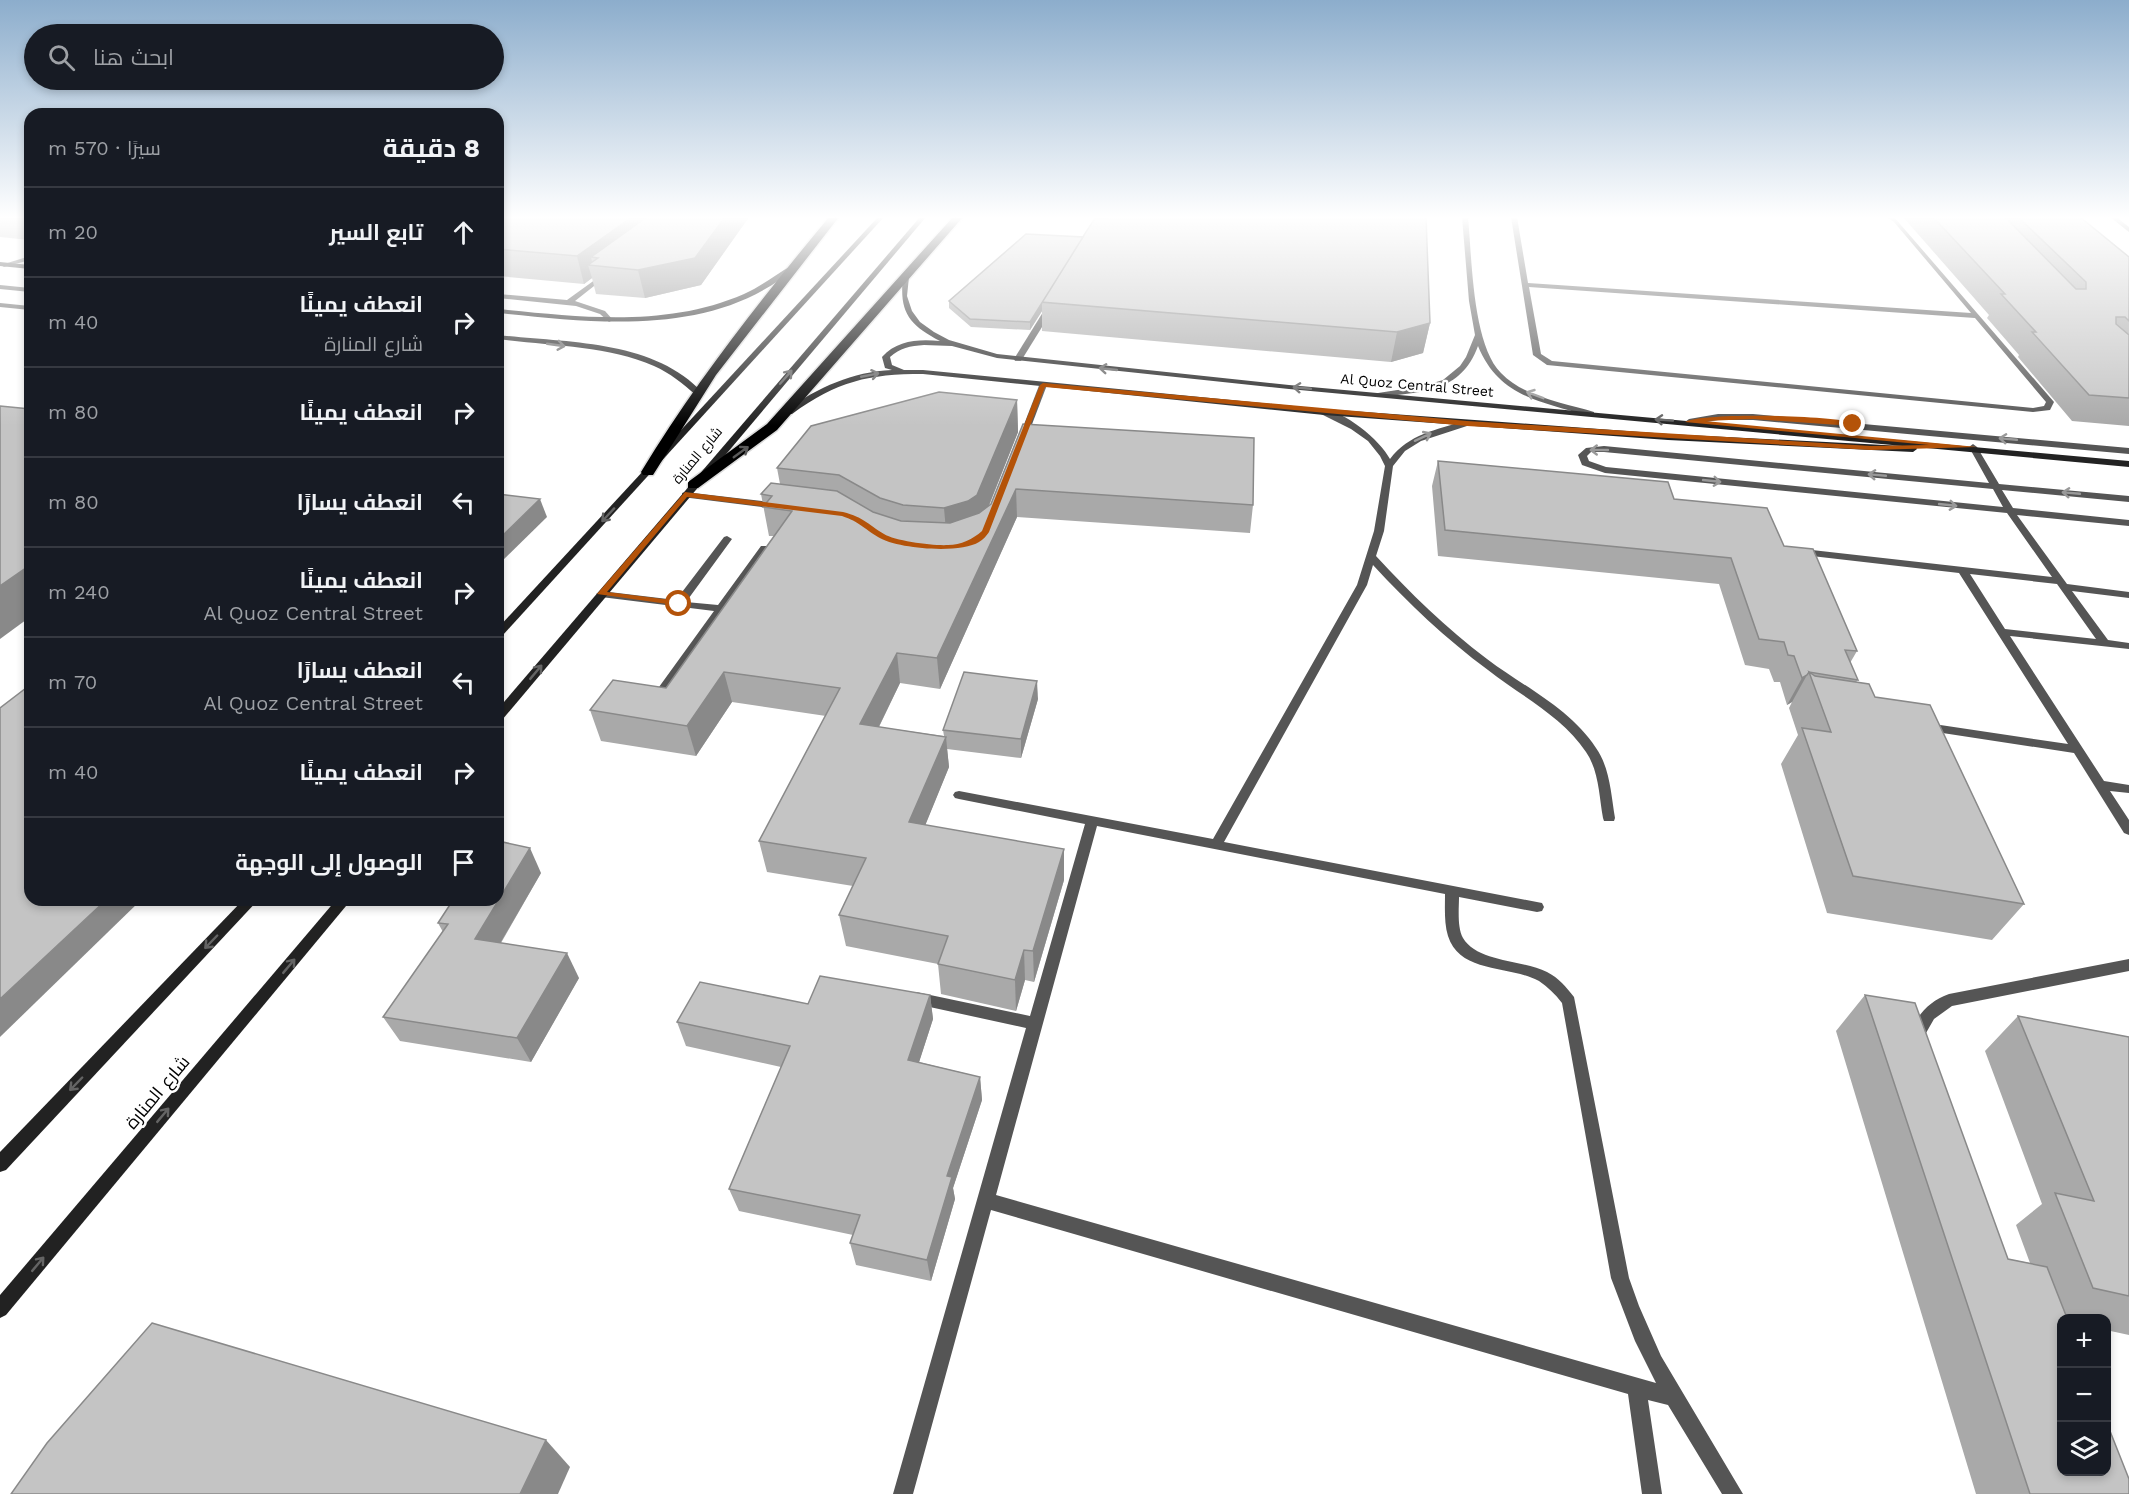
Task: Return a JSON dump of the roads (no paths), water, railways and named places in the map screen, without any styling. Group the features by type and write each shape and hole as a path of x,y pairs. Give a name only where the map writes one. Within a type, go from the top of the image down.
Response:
{"highway":[{"path":"648,472 672,431 778,287"},
{"path":"689,490 753,443 781,418 897,287"}],"street":[{"path":"0,287 24,289"},
{"path":"568,303 589,287"},
{"path":"504,311 609,320 679,315 714,307 762,287"},
{"name":"شارع المنارة","path":"504,628 817,287"},
{"name":"شارع المنارة","path":"504,710 863,287"},
{"name":"Al Quoz Central Street","path":"903,287 908,312 926,330 956,345 1018,359 1378,395 1973,447 2129,464"},
{"path":"1472,287 1477,337 1491,368 1507,382 1532,395 1591,414"},
{"path":"1525,287 1537,355 1557,366 2033,410 2047,408 2051,405 1952,287"},
{"path":"1550,287 1977,316"},
{"path":"504,297 568,303 599,309 609,320"},
{"path":"1018,359 1056,297"},
{"path":"0,305 24,307"},
{"path":"504,337 632,357 672,372 699,393"},
{"path":"1378,395 1430,386 1455,376 1467,363 1477,337"},
{"path":"903,371 888,366 886,362 886,357 896,349 923,343 956,345"},
{"name":"Al Quoz Central Street","path":"781,418 817,390 879,373 903,371 944,373 1043,385 1324,412 1467,423 1880,448 1973,447"},
{"path":"1020,447 1043,385"},
{"path":"1324,412 1355,427 1377,445 1389,466"},
{"path":"1689,422 1718,417 1753,417 2129,451"},
{"path":"1217,843 1348,613 1372,557 1389,466 1402,449 1418,439 1467,423"},
{"path":"1973,447 2010,511 2104,644"},
{"path":"2129,499 1604,449 1589,450 1582,455 1585,463 1605,470 2129,523"},
{"path":"689,490 787,507"},
{"path":"679,604 727,539"},
{"path":"663,690 764,548"},
{"path":"1803,552 1962,570 2129,595"},
{"path":"1372,557 1425,613 1459,643 1550,709 1581,737 1600,769 1609,818"},
{"path":"1962,570 2129,830"},
{"path":"601,594 721,609"},
{"path":"2002,632 2129,646"},
{"path":"1912,724 2078,750"},
{"path":"2100,785 2129,789"},
{"path":"959,795 1217,843 1537,907"},
{"path":"903,1494 1092,821"},
{"path":"1452,890 1454,933 1465,950 1475,957 1544,975 1554,982 1569,1001 1620,1278 1629,1311 1644,1344 1733,1494"},
{"path":"0,1164 245,906"},
{"name":"شارع المنارة","path":"0,1309 339,906"},
{"path":"1915,1051 1915,1040 1922,1022 1932,1009 1949,1000 2129,965"},
{"path":"898,994 1035,1024"},
{"path":"986,1200 1676,1398"},
{"path":"1637,1387 1652,1494"}]}
